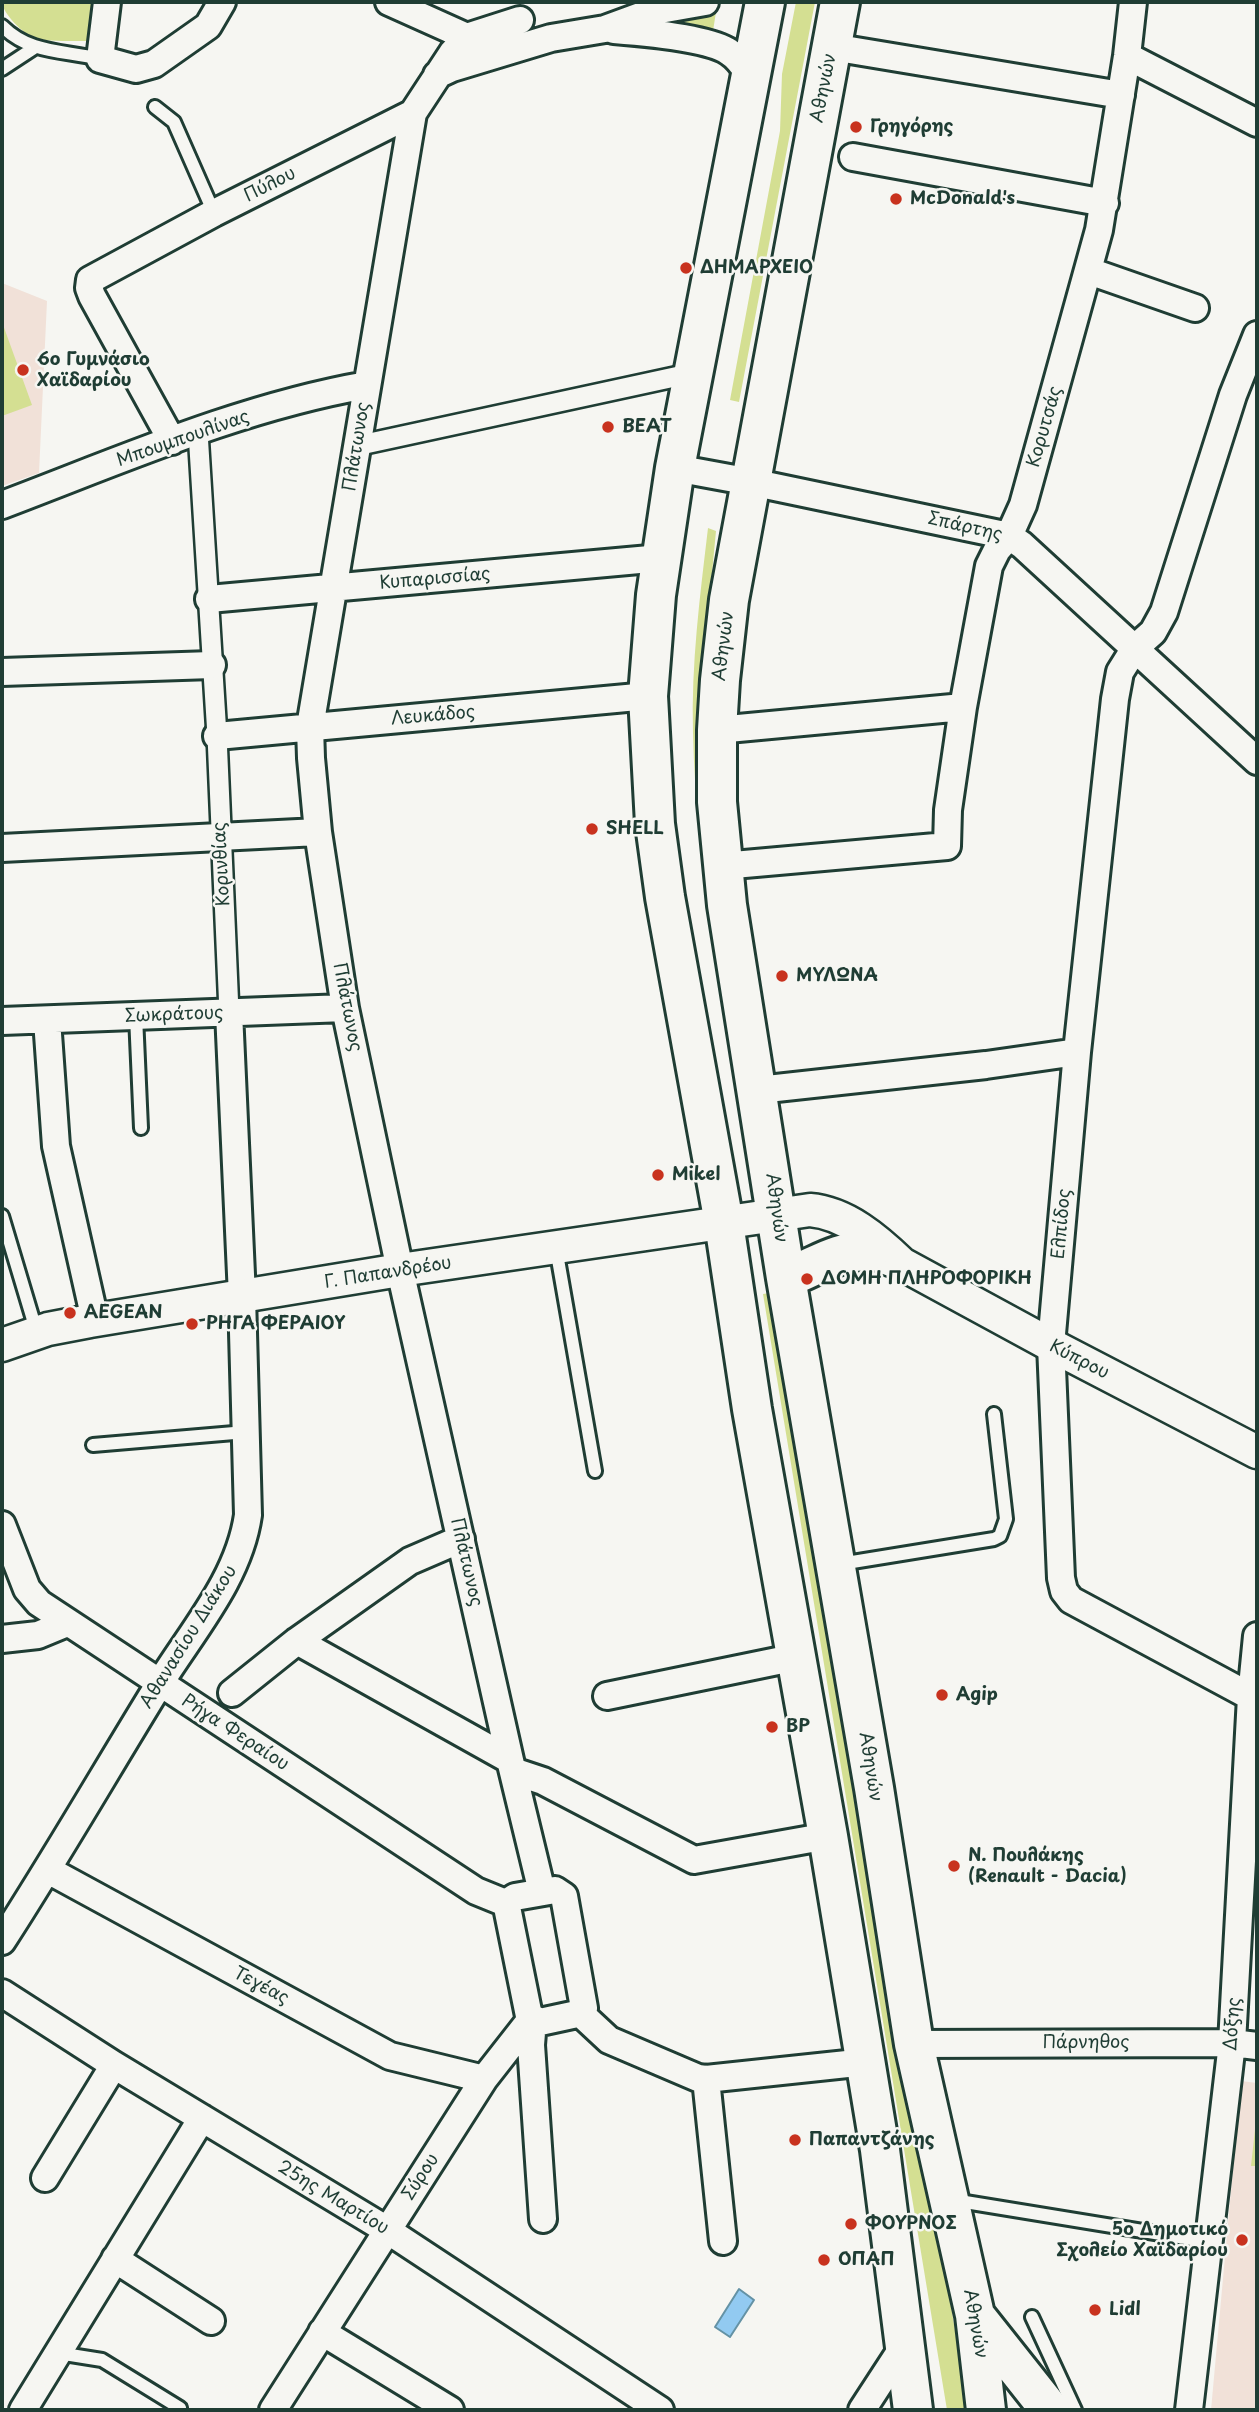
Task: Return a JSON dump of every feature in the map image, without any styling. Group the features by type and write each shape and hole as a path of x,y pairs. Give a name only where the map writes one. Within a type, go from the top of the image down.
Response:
{"highway":[{"path":"765,2 675,468 661,558 648,695 655,824 663,885 724,1223 752,1409 866,2062 913,2410"},
{"name":"Αθηνών","path":"840,2 729,600 717,730 717,802 722,866 786,1278 914,2044 975,2315 986,2410"},
{"path":"786,1278 813,1268 839,1253 886,1258"},
{"path":"975,2315 1010,2363 1050,2410"}],"street":[{"path":"107,2 100,59 136,69 154,64 208,26 222,2"},
{"path":"389,2 467,37"},
{"path":"605,29 655,6 705,2"},
{"name":"Κορυτσάς","path":"722,866 947,846 948,810 963,707 989,566 997,550 1009,536 1023,506 1089,271 1105,203 1133,2"},
{"path":"413,113 437,75 467,37 520,11 536,31 551,38"},
{"path":"437,75 551,38 605,29 644,32 719,46 739,60 751,77"},
{"path":"832,47 1121,95"},
{"path":"1127,56 1257,123"},
{"name":"Πύλου","path":"172,440 92,296 90,280 214,213 413,113"},
{"name":"Πλάτωνος","path":"413,113 310,727 311,758 318,832 345,1008 400,1270 542,1892"},
{"path":"853,157 1105,203"},
{"path":"1089,271 1195,308"},
{"name":"Ελπίδος","path":"1254,1698 1071,1600 1064,1591 1061,1577 1051,1345 1077,1052 1120,672 1135,648 1153,632 1164,612 1233,395 1257,335"},
{"path":"356,446 693,373"},
{"name":"Μπουμπουλίνας","path":"2,505 172,440 317,394 367,384"},
{"name":"Κορινθίας","path":"198,432 217,736 242,1296"},
{"name":"Σπάρτης","path":"675,468 1009,536 1257,761"},
{"name":"Κυπαρισσίας","path":"209,599 661,558"},
{"path":"2,672 212,665"},
{"name":"Λευκάδος","path":"217,736 648,695"},
{"path":"717,730 963,707"},
{"path":"2,848 318,832"},
{"name":"Σωκράτους","path":"2,1021 345,1008"},
{"path":"47,1020 56,1146 95,1320"},
{"path":"758,1090 986,1065 1077,1052"},
{"name":"Γ. Παπανδρέου","path":"2,1345 37,1333 95,1320 400,1270 776,1214"},
{"name":"Κύπρου","path":"776,1214 813,1225 886,1258 1257,1451"},
{"name":"Αθανασίου Διάκου","path":"2,1941 234,1568 245,1539 248,1515 242,1296"},
{"name":"Ρήγα Φεραίου","path":"2,1525 27,1588 39,1603 476,1891 508,1904"},
{"path":"232,1693 297,1641 410,1561 461,1539"},
{"path":"2,1639 38,1636 67,1623"},
{"name":"Δόξης","path":"1189,2410 1210,2242 1245,2044 1257,1636"},
{"path":"297,1641 512,1766 694,1860 828,1836"},
{"path":"607,1696 797,1657"},
{"name":"Τεγέας","path":"48,1870 390,2056 484,2079"},
{"path":"555,1890 564,1896 584,2004 580,2013 540,2022 528,2016 508,1904 515,1897 555,1890"},
{"name":"25ης Μαρτίου","path":"2,1993 114,2065 387,2230 659,2410"},
{"path":"580,2013 609,2040 685,2074 706,2079 866,2062"},
{"path":"532,2020 531,2045 543,2219"},
{"name":"Σύρου","path":"273,2410 484,2079 532,2020"},
{"name":"Πάρνηθος","path":"914,2044 1245,2044"},
{"path":"45,2178 114,2065"},
{"path":"706,2079 723,2241"},
{"path":"23,2410 202,2118"},
{"path":"115,2259 211,2321"},
{"path":"321,2332 450,2410"},
{"path":"862,2410 905,2344"}],"lane":[{"path":"2,26 11,35 34,48 100,59"},
{"path":"2,69 34,48"},
{"path":"155,107 174,122 214,213"},
{"path":"136,1016 141,1128"},
{"path":"2,1216 37,1333"},
{"path":"556,1248 595,1471"},
{"path":"836,1565 1000,1536 1006,1518 994,1414"},
{"path":"93,1445 246,1432"},
{"path":"949,2199 1210,2242"},
{"path":"1032,2317 1075,2410"},
{"path":"58,2353 102,2360 180,2408 178,2410"}],"shaded area":[{"name":"6ο Γυμνάσιο Χαϊδαρίου","path":"2,283 47,301 39,473 2,486"},
{"name":"5ο Δημοτικό Σχολείο Χαϊδαρίου","path":"1241,2081 1257,2083 1257,2408 1211,2410"}],"green space":[{"path":"2,2 97,2 92,41 35,38 14,23"},
{"path":"796,2 815,2 739,402 730,400 780,131 782,74"},
{"path":"716,12 713,31 669,22"},
{"path":"2,322 32,405 2,416"},
{"path":"708,528 716,531 703,667 744,1127 705,882 695,783 693,681"},
{"path":"770,1293 803,1495 841,1634 968,2410 947,2410 763,1294"},
{"path":"1257,2111 1257,2166 1251,2166"}],"water":[{"path":"739,2289 754,2300 730,2337 715,2327"}],"place":[{"name":"Γρηγόρης","path":"856,127"},
{"name":"McDonald's","path":"896,199"},
{"name":"ΔΗΜΑΡΧΕΙΟ","path":"686,268"},
{"name":"6ο Γυμνάσιο Χαϊδαρίου","path":"23,370"},
{"name":"ΒΕΑΤ","path":"608,427"},
{"name":"SHELL","path":"592,829"},
{"name":"ΜΥΛΩΝΑ","path":"782,976"},
{"name":"Mikel","path":"658,1175"},
{"name":"ΔΟΜΗ ΠΛΗΡΟΦΟΡΙΚΗ","path":"807,1279"},
{"name":"AEGEAN","path":"70,1313"},
{"name":"ΡΗΓΑ ΦΕΡΑΙΟΥ","path":"192,1324"},
{"name":"Agip","path":"942,1695"},
{"name":"BP","path":"772,1727"},
{"name":"Ν. Πουλάκης (Renault - Dacia)","path":"954,1866"},
{"name":"Παπαντζάνης","path":"795,2140"},
{"name":"ΦΟΥΡΝΟΣ","path":"851,2224"},
{"name":"5ο Δημοτικό Σχολείο Χαϊδαρίου","path":"1242,2240"},
{"name":"ΟΠΑΠ","path":"824,2260"},
{"name":"Lidl","path":"1095,2310"}]}
